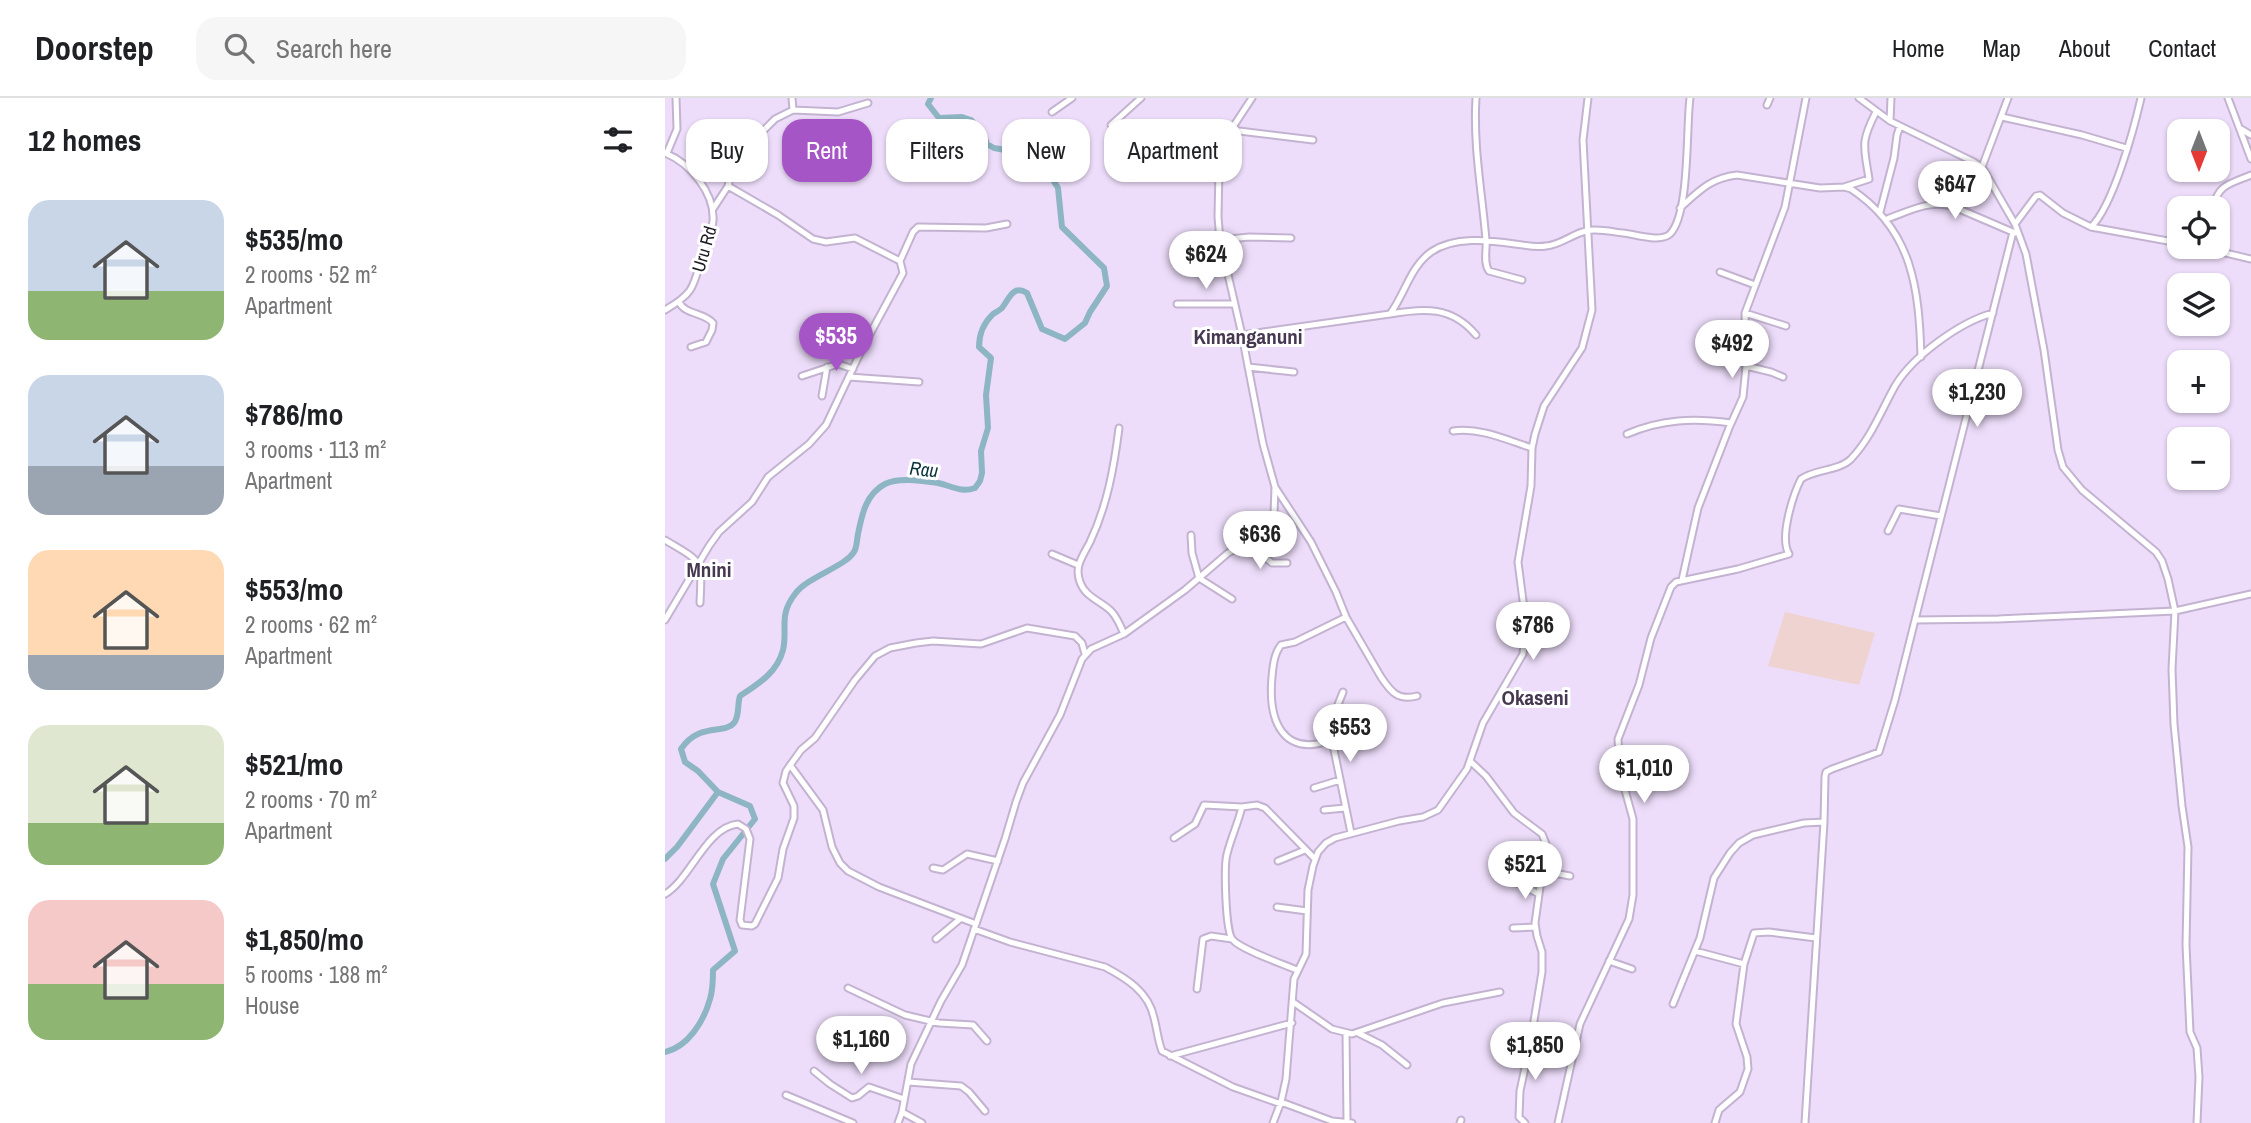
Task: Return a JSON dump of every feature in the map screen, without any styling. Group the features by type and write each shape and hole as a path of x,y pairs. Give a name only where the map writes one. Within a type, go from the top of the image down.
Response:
{"street":[{"path":"666,153 677,129 675,98"},
{"path":"792,98 793,110"},
{"path":"1052,112 1063,100 1072,98"},
{"path":"1117,119 1141,98"},
{"path":"1238,119 1252,98"},
{"path":"1476,98 1477,163 1487,270 1522,280"},
{"path":"1273,1123 1281,1103 1292,1023 1294,979 1306,954 1308,890 1315,859 1329,840 1438,810 1470,761 1483,723 1523,654 1526,616 1518,562 1531,486 1532,448 1544,406 1577,358 1591,317 1583,140 1588,98"},
{"path":"1390,314 1422,260 1433,251 1457,243 1486,241 1545,247 1586,231 1653,237 1671,233 1681,208 1687,174 1690,98"},
{"path":"1767,105 1770,98"},
{"path":"1682,580 1698,508 1743,397 1746,366 1745,313 1780,222 1806,98"},
{"path":"1805,1123 1826,772 1872,756 1879,752 1882,746 2015,232 2015,224 1982,167 1890,121 1859,98"},
{"path":"1890,121 1891,98"},
{"path":"1982,167 2008,98"},
{"path":"2091,227 2106,204 2141,98"},
{"path":"2228,98 2251,159"},
{"path":"713,209 728,186 739,155 775,119 793,110 838,112 868,103"},
{"path":"1681,208 1703,187 1724,177 1737,175 1819,188 1844,187 1869,179 1863,146 1865,133 1876,112"},
{"path":"2002,117 2126,148"},
{"path":"1880,212 1901,126"},
{"path":"2241,129 2251,135"},
{"path":"1242,131 1314,140"},
{"name":"Uru Rd","path":"665,310 688,294 694,282 710,233 713,209 710,198 696,177 678,159 666,153"},
{"path":"2216,196 2221,188 2251,175"},
{"path":"898,1123 911,1064 962,965 1023,783 1059,715 1085,654 1125,634 1185,590 1228,553 1261,534 1272,521 1276,503 1275,487 1263,444 1220,240 1218,182"},
{"path":"665,620 698,561 719,532 752,502 768,477 822,431 833,414 863,347 902,279 903,268 900,261 855,238 826,242 813,239 728,186"},
{"path":"1844,187 1859,194 1887,219 1902,247 1913,276 1919,313 1921,357"},
{"path":"2015,224 2040,195 2063,213 2091,227 2167,241"},
{"path":"1887,219 1927,205 1943,203 2015,232 2026,254 2034,285 2058,450 2063,467 2082,490 2159,556 2174,598 2174,724 2188,847 2186,945 2190,1032 2197,1048 2199,1077 2197,1123"},
{"path":"900,261 918,227 975,229 1007,224"},
{"path":"1220,240 1248,237 1291,238"},
{"path":"2230,254 2251,259"},
{"path":"1720,272 1755,285"},
{"path":"679,302 683,308 706,317 713,323 706,342 691,347"},
{"path":"1177,304 1234,304"},
{"path":"1242,335 1409,310 1439,312 1461,319 1476,335"},
{"path":"1745,313 1786,326"},
{"path":"1558,1123 1580,1024 1629,919 1633,895 1633,820 1620,772 1618,739 1671,587 1682,580 1738,569 1789,554 1785,548 1785,535 1801,479 1850,460 1874,428 1899,380 1921,357 1954,330 1976,318 1993,313"},
{"path":"839,318 838,327 863,347"},
{"path":"801,376 842,364 853,369"},
{"path":"1746,366 1783,377"},
{"path":"822,396 827,367"},
{"path":"1248,367 1294,372"},
{"path":"849,377 919,382"},
{"path":"1627,434 1674,420 1731,423"},
{"path":"1119,428 1114,470 1104,506 1078,565 1078,574 1083,589 1112,611 1125,634"},
{"path":"1453,431 1479,432 1532,448"},
{"path":"1275,487 1311,542 1346,617 1387,686 1404,698 1417,696"},
{"path":"1888,531 1899,509 1941,516"},
{"path":"1191,535 1192,553 1199,578 1232,598"},
{"path":"665,540 698,561 701,571 700,603"},
{"path":"1248,542 1272,563 1287,563"},
{"path":"1052,554 1078,565"},
{"path":"1915,620 2175,611 2251,594"},
{"path":"1332,740 1303,744 1286,737 1280,730 1273,710 1272,671 1278,647 1295,642 1346,617"},
{"path":"665,894 680,881 708,843 729,827 738,824 746,829 750,839 740,920 745,926 755,924 778,878 783,849 794,818 794,806 783,780 790,765 801,750 815,738 866,665 885,650 933,641 981,643 1027,628 1075,636 1082,643 1085,654"},
{"path":"1343,692 1335,712 1332,740 1351,833"},
{"path":"1470,761 1486,776 1514,813 1542,834 1546,845 1535,927 1542,952 1542,972 1519,1099 1519,1117 1525,1123"},
{"path":"790,765 823,810 832,847 840,863 848,871 879,887 1010,942 1105,967 1117,973 1139,990 1150,1004 1162,1051 1233,1087 1332,1121 1350,1122 1346,1033"},
{"path":"1314,788 1341,780"},
{"path":"1174,838 1195,824 1205,804 1242,807 1257,805 1265,808 1315,859"},
{"path":"1232,940 1227,921 1226,856 1242,807"},
{"path":"1324,810 1345,808"},
{"path":"1673,1004 1695,951 1708,910 1714,878 1739,843 1753,835 1824,821"},
{"path":"1277,861 1305,850"},
{"path":"933,868 943,870 967,854 998,861"},
{"path":"1543,871 1570,876"},
{"path":"1517,883 1539,894"},
{"path":"1277,907 1307,911"},
{"path":"936,939 960,919"},
{"path":"1513,928 1535,927"},
{"path":"1715,1123 1719,1110 1740,1092 1748,1069 1747,1057 1736,1024 1744,964 1754,933 1816,938"},
{"path":"1198,989 1203,939 1211,936 1232,940 1297,970"},
{"path":"1695,951 1744,964"},
{"path":"1609,961 1632,969"},
{"path":"848,988 888,1009 932,1021 973,1026 987,1041"},
{"path":"1293,1002 1332,1029 1359,1033 1443,1003 1500,992"},
{"path":"1170,1056 1292,1023"},
{"path":"1359,1033 1382,1045 1407,1065"},
{"path":"1497,1054 1523,1051 1529,1047"},
{"path":"814,1071 852,1098 869,1087 904,1099"},
{"path":"908,1082 961,1086 969,1091 985,1111"},
{"path":"786,1095 853,1123"},
{"path":"902,1112 922,1123"}],"shaded area":[{"path":"1785,612 1875,633 1859,685 1768,666"}],"waterway":[{"name":"Rau","path":"665,1052 681,1045 694,1032 710,999 713,970 735,951 713,884 723,859 755,819 750,806 718,792 685,762 681,749 695,735 734,723 740,696 766,677 780,658 785,616 790,602 801,588 851,556 856,548 861,519 873,493 885,484 904,480 938,483 961,489 975,488 982,473 981,451 988,428 986,395 991,358 979,347 979,343 984,326 992,315 1002,308 1015,291 1022,291 1027,293 1042,329 1065,339 1085,323 1107,286 1104,268 1062,227 1058,188 1048,172 1039,165 1024,162 1005,150 987,144 983,133 971,120 962,117 939,118 928,104 931,98"},
{"path":"665,859 718,792"}],"district":[{"name":"Kimanganuni","path":"1248,336"},
{"name":"Mnini","path":"709,569"},
{"name":"Okaseni","path":"1535,697"}]}
